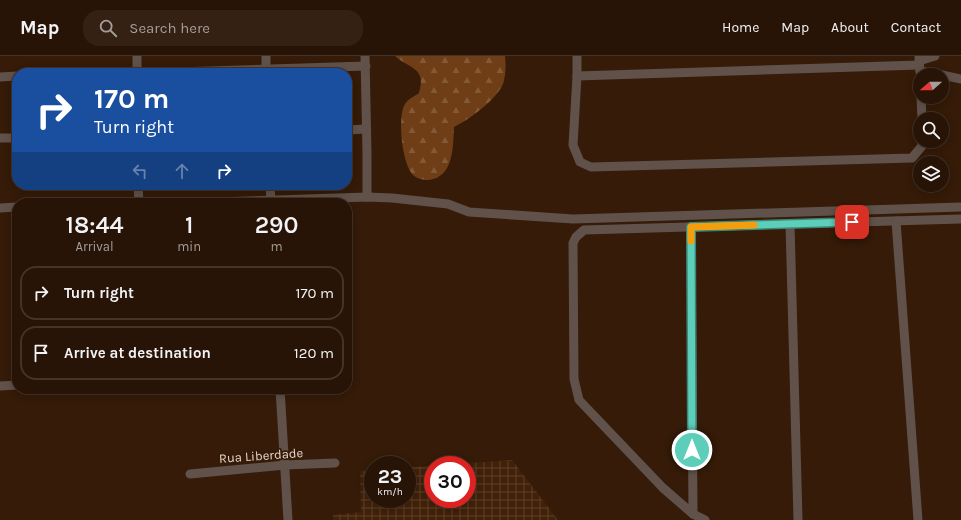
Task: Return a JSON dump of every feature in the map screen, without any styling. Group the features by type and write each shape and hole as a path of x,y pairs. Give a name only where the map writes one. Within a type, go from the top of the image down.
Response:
{"street":[{"path":"137,56 137,68"},
{"path":"266,56 266,68"},
{"path":"366,56 366,129 368,153 367,197"},
{"path":"577,56 573,144 580,162 591,167 912,158 920,148"},
{"path":"577,76 920,66 935,56"},
{"path":"326,68 366,66"},
{"path":"0,77 12,76"},
{"path":"949,77 961,79"},
{"path":"352,130 366,129"},
{"path":"0,138 12,138"},
{"path":"343,198 392,198 448,204 469,212 573,219 961,207"},
{"path":"0,208 12,207"},
{"path":"705,520 693,514 663,488 579,400 574,379 573,243 576,237 584,230 961,219"},
{"path":"896,221 918,520"},
{"path":"790,224 798,520"},
{"path":"691,227 693,514"},
{"path":"0,386 12,385"},
{"path":"280,394 288,520"},
{"name":"Rua Liberdade","path":"190,474 285,465 335,463"}],"shaded area":[{"path":"512,460 558,520 333,520 333,515 361,512 360,471 364,471 364,508 416,508 416,467 424,466 424,508 476,508 476,463"}],"green space":[{"path":"395,56 505,56 505,77 500,90 489,103 454,127 452,151 448,167 437,178 429,180 416,177 409,169 406,161 402,140 401,119 406,102 419,93 421,78 419,73"}],"slow traffic":[{"path":"691,241 691,227 754,225"}],"route":[{"path":"692,450 691,227 852,222"}]}
